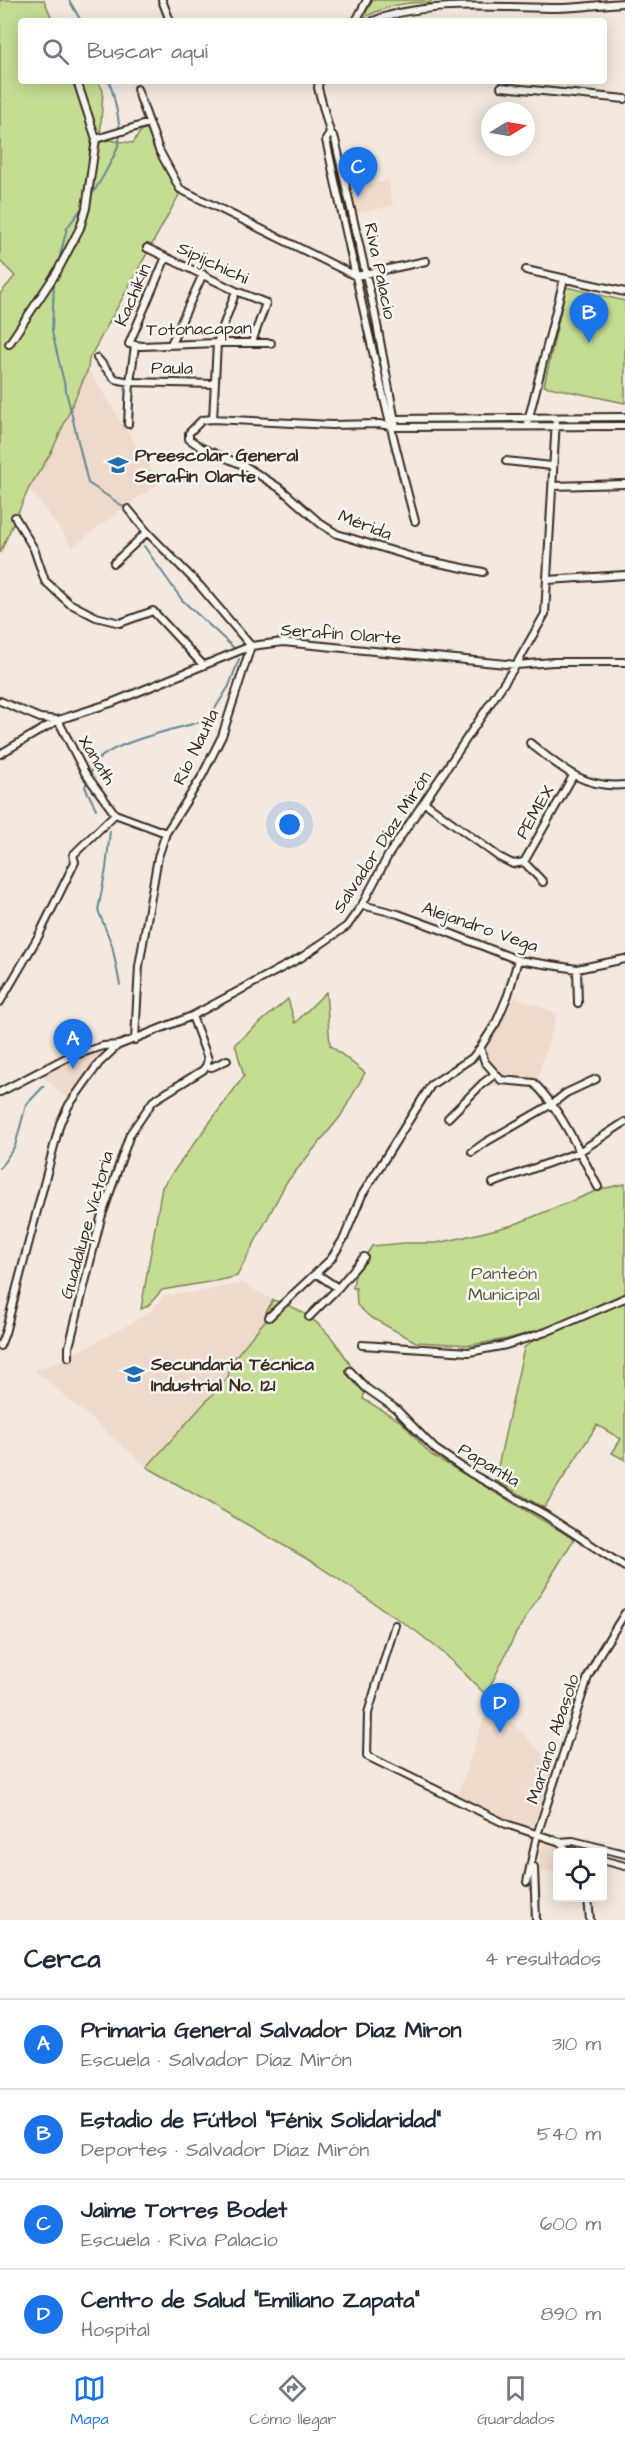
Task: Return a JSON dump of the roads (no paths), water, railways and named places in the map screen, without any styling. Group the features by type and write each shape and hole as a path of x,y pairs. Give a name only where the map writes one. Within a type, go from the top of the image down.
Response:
{"street":[{"path":"162,0 169,18"},
{"path":"358,18 367,0"},
{"path":"380,18 419,8 582,8 625,3"},
{"path":"9,344 57,272 80,228 92,177 96,139 78,84"},
{"name":"Riva Palacio","path":"319,84 330,132 335,139 366,274 377,327 391,419"},
{"path":"501,87 625,99"},
{"path":"137,89 159,150 180,189 356,276 426,261"},
{"path":"96,139 149,123"},
{"name":"Riva Palacio","path":"330,132 326,140 368,329 415,521"},
{"name":"Sipijchichi","path":"147,248 266,303 252,342"},
{"name":"Kachikin","path":"132,345 166,257"},
{"path":"526,270 625,292"},
{"path":"171,344 203,274"},
{"path":"527,427 564,279"},
{"path":"215,384 217,343 236,291"},
{"path":"368,329 377,327"},
{"name":"Totonacapan","path":"132,345 271,343"},
{"name":"Paula","path":"128,424 132,345"},
{"name":"Paula","path":"97,358 115,379 130,382 215,384 213,419"},
{"path":"213,419 311,424 379,424 393,427 527,427 556,422 625,417"},
{"name":"Mérida","path":"213,419 202,420 189,434 189,439 202,448 245,466 281,489 321,524 337,534 419,559 483,572"},
{"path":"379,424 391,419 529,419 625,426"},
{"name":"Salvador Díaz Mirón","path":"0,1092 66,1058 103,1046 135,1040 192,1016 302,957 347,926 362,905 389,854 516,665 545,614 556,422"},
{"path":"506,461 552,466"},
{"path":"553,486 625,484"},
{"path":"128,509 147,532 200,586 251,646"},
{"path":"15,517 34,549 45,581 69,603 96,617 120,623 153,611 203,665"},
{"path":"114,563 147,532"},
{"path":"548,580 625,575"},
{"name":"Serafín Olarte","path":"0,754 58,720 111,703 251,646 283,642 516,665 554,662 625,662"},
{"name":"Río Nautla","path":"135,1040 139,966 158,857 166,833 201,778 222,736 251,646"},
{"path":"0,701 40,718 58,720"},
{"name":"Xanath","path":"58,720 85,773 115,814"},
{"path":"530,743 573,776 611,786 625,785"},
{"name":"PEMEX","path":"524,862 573,776"},
{"path":"424,802 499,857 513,864 524,862 543,882"},
{"path":"0,1002 38,937 75,862 73,855 115,814 166,833"},
{"name":"Alejandro Vega","path":"362,905 431,926 518,960 577,969 625,960"},
{"path":"269,1317 292,1293 317,1274 339,1249 362,1195 431,1085 472,1058 480,1048 504,1005 518,960"},
{"path":"577,969 578,1003"},
{"path":"192,1016 208,1059 206,1066"},
{"path":"0,1346 60,1123 69,1105 99,1064 118,1045"},
{"path":"480,1048 485,1062 501,1080 513,1083 534,1083 552,1104 598,1187"},
{"name":"Guadalupe Victoria","path":"69,1357 69,1347 101,1218 130,1134 153,1101 206,1066 212,1067 227,1060"},
{"path":"448,1118 495,1074"},
{"path":"472,1152 552,1104 566,1093 596,1079"},
{"path":"493,1183 579,1152 625,1122"},
{"path":"309,1317 364,1257"},
{"path":"317,1274 338,1288"},
{"path":"362,1345 469,1352 506,1345 546,1332 625,1298"},
{"name":"Papantla","path":"350,1371 366,1388 396,1409 435,1449 472,1474 544,1514 625,1567"},
{"name":"Mariano Abasolo","path":"527,1882 537,1835 588,1677 625,1613"},
{"path":"395,1625 368,1713 367,1756 506,1824 560,1842 573,1841 625,1854"},
{"path":"560,1842 565,1848"},
{"path":"533,1860 536,1920"},
{"path":"607,1861 625,1866"},
{"path":"588,1902 590,1920"}],"waterway":[{"path":"69,0 79,18"},
{"path":"91,196 119,142 118,120 110,84"},
{"path":"57,268 67,228 84,205"},
{"path":"54,282 52,332 88,483 124,507"},
{"path":"144,546 182,600 234,648"},
{"path":"96,809 85,787 97,761 105,754 132,742 208,720 229,686 239,659"},
{"path":"110,831 98,910 112,945 120,985"},
{"path":"0,1168 15,1146 26,1105 44,1086"}],"place":[{"name":"Jaime Torres Bodet","path":"358,197"},
{"name":"Estadio de Fútbol \"Fénix Solidaridad\"","path":"589,343"},
{"name":"Preescolar General Serafin Olarte","path":"118,465"},
{"name":"Primaria General Salvador Diaz Miron","path":"73,1069"},
{"name":"Secundaria Técnica Industrial No. 121","path":"134,1374"},
{"name":"Centro de Salud \"Emiliano Zapata\"","path":"500,1733"}],"park label":[{"name":"Panteón Municipal","path":"504,1283"}]}
